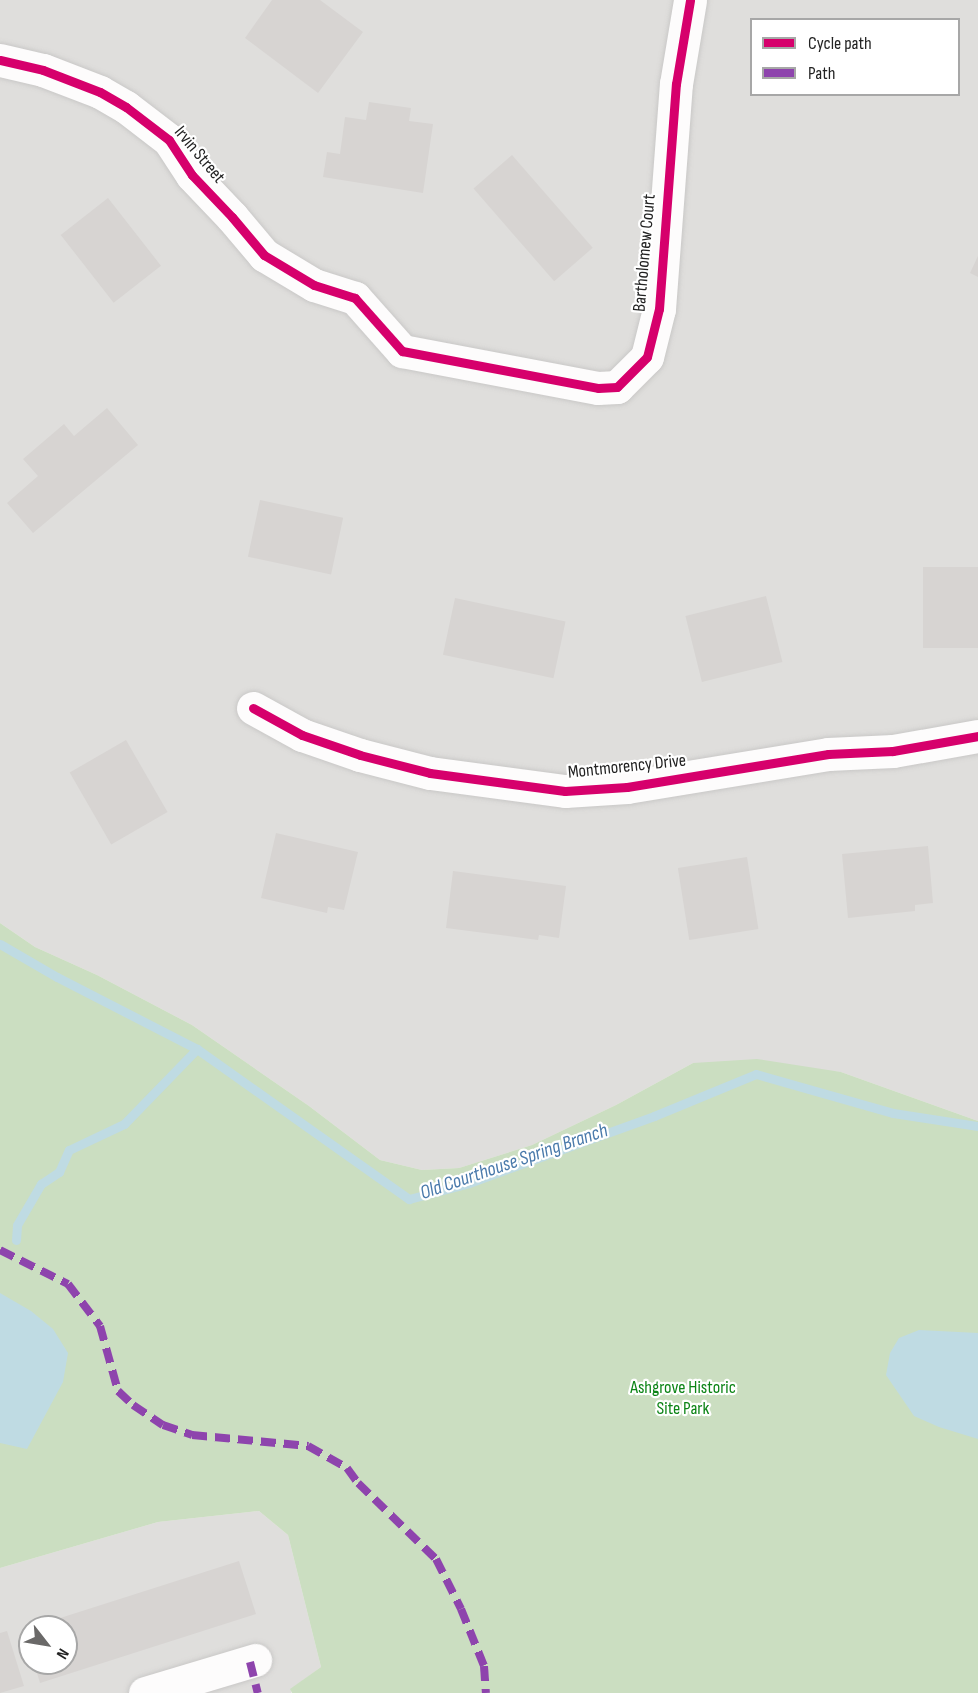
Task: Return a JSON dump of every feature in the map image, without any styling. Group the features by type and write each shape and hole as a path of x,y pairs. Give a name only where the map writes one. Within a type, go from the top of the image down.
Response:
{"street":[{"name":"Bartholomew Court","path":"355,298 402,351 598,388 617,387 646,357 659,309 676,84 690,0"},
{"name":"Irvin Street","path":"0,60 43,70 100,92 126,107 170,140 192,176 232,217 264,255 314,285 355,298"},
{"name":"Montmorency Drive","path":"253,708 302,735 360,755 430,774 565,791 627,788 828,754 892,751 978,736"},
{"path":"145,1693 255,1660"}],"shaded area":[{"path":"0,0 978,0 978,1121 841,1072 693,1063 616,1105 532,1145 459,1168 422,1170 380,1160 309,1106 192,1025 97,975 35,947 0,923"},
{"path":"259,1511 288,1535 321,1667 291,1689 291,1693 0,1693 0,1568 158,1522"}],"green space":[{"name":"Ashgrove Historic Site Park","path":"0,923 35,947 97,975 192,1025 309,1106 380,1160 422,1170 459,1168 532,1145 616,1105 693,1063 757,1059 841,1072 978,1121 978,1693 292,1693 290,1689 321,1667 288,1535 259,1511 158,1522 0,1568"}],"water":[{"path":"0,1293 31,1311 53,1329 68,1353 63,1382 27,1449 0,1443"},
{"path":"919,1330 978,1333 978,1439 939,1427 914,1416 886,1375 890,1353 899,1338"}],"building":[{"path":"272,0 320,0 363,32 318,93 245,38"},
{"path":"369,102 411,108 409,121 433,124 423,193 323,177 327,152 340,154 345,117 366,120"},
{"path":"512,155 593,248 554,281 474,188"},
{"path":"108,198 161,266 114,303 61,235"},
{"path":"978,256 978,277 970,273"},
{"path":"107,408 138,445 33,533 7,503 38,476 23,459 64,424 74,436"},
{"path":"260,500 343,518 331,574 248,557"},
{"path":"923,567 978,567 978,648 923,648"},
{"path":"766,596 782,662 702,682 685,616"},
{"path":"455,598 566,621 553,678 443,655"},
{"path":"126,740 168,812 111,844 70,772"},
{"path":"276,833 358,852 344,910 328,907 327,913 261,898"},
{"path":"928,846 933,903 915,905 915,911 848,918 842,854"},
{"path":"747,857 758,929 689,940 678,868"},
{"path":"453,871 566,886 559,938 539,935 538,940 446,928"},
{"path":"239,1561 256,1614 78,1671 78,1615 70,1615"},
{"path":"7,1631 18,1667 18,1675 21,1675 24,1686 0,1693 0,1633"},
{"path":"38,1675 65,1675 40,1683"}],"waterway":[{"name":"Old Courthouse Spring Branch","path":"0,944 57,977 197,1049 409,1199 469,1183 654,1116 756,1074 893,1113 978,1126"},
{"path":"16,1240 17,1225 41,1184 59,1172 69,1150 124,1124 197,1049"}],"marked path":[{"path":"0,1250 68,1284 100,1326 118,1391 133,1405 163,1425 192,1435 308,1446 347,1468 358,1483 436,1559 461,1609 484,1666 486,1693"},
{"path":"250,1662 258,1693"}],"cycle path":[{"path":"0,60 43,70 100,92 126,107 169,140 192,175 264,255 314,285 355,298 402,351 598,388 617,387 647,357 659,309 676,84 690,0"},
{"path":"253,708 302,735 360,755 430,773 565,791 627,787 828,754 893,751 978,736"}]}
